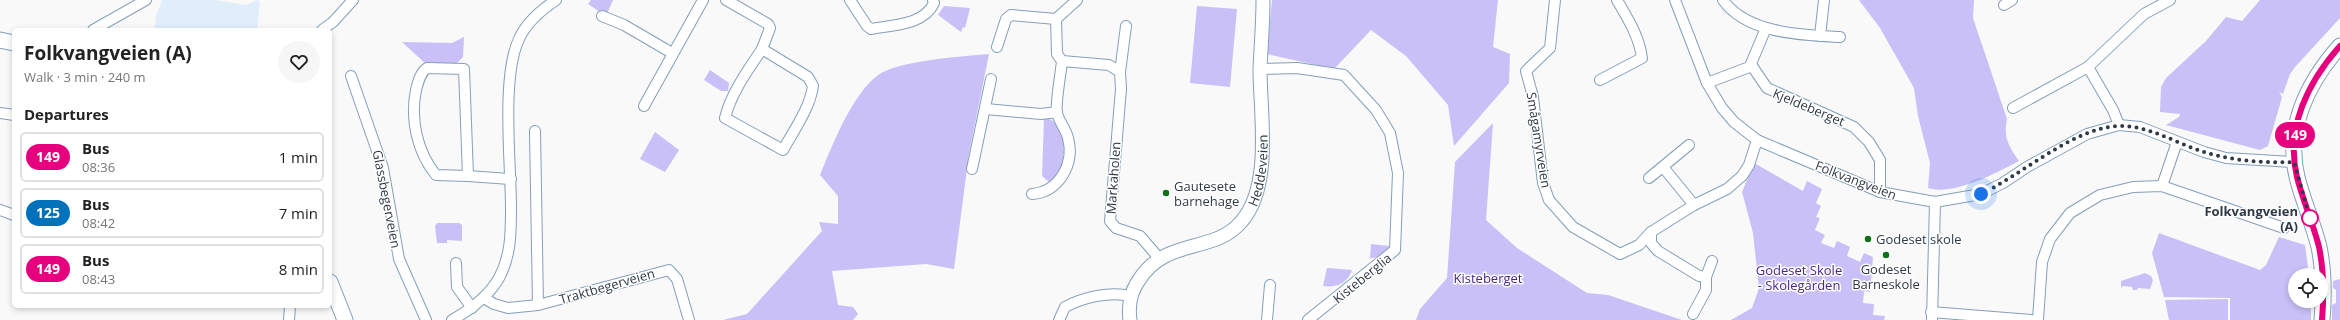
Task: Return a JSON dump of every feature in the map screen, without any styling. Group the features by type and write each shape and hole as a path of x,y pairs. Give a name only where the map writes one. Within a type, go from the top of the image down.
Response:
{"main road":[{"path":"0,40 12,43"},
{"path":"2322,320 2323,288 2319,248 2297,179 2294,162 2297,122 2304,99 2326,63 2340,46"},
{"path":"332,286 354,320"},
{"path":"338,297 345,320"}],"street":[{"path":"97,28 146,0"},
{"path":"325,28 333,22 353,0"},
{"path":"452,320 472,308 484,298 498,279 510,246 510,78 512,56 526,28 535,16 556,0"},
{"path":"644,106 702,0"},
{"path":"726,0 768,24 770,28 762,49 740,82 727,108 725,118 783,150 800,120 814,86 808,77 762,49"},
{"path":"850,0 871,29 918,20 930,13 934,3 933,0"},
{"path":"997,47 1006,19 1011,15 1056,19 1077,0"},
{"name":"Heddeveien","path":"1130,320 1131,296 1135,285 1145,270 1159,258 1228,233 1242,221 1253,205 1261,171 1260,69 1264,0"},
{"name":"Smågamyrveien","path":"1555,0 1550,48 1526,71 1533,96 1543,183 1549,200 1573,227 1620,254 1639,245 1651,232 1694,205 1727,189 1742,176 1749,165 1757,140"},
{"path":"1600,80 1642,58 1636,32 1617,0"},
{"name":"Folkvangveien","path":"1675,0 1707,83 1722,108 1734,122 1757,140 1880,192 1935,202 1981,194 2003,184 2027,167 2087,134 2119,125 2140,127 2177,142 2226,158 2294,162"},
{"path":"1723,0 1730,8 1752,22 1777,32 1840,37"},
{"path":"1820,36 1824,0"},
{"path":"2012,108 2088,67 2144,14 2170,0"},
{"path":"602,16 624,25 672,53"},
{"path":"1032,194 1048,190 1065,174 1069,141 1066,128 1057,112 1062,61 1057,54 1056,19"},
{"name":"Markaholen","path":"1126,26 1120,72 1121,89 1110,221 1116,228 1140,236 1159,258"},
{"path":"1707,83 1750,66 1766,28"},
{"path":"1062,61 1109,64 1120,72"},
{"name":"Kjeldeberget","path":"1750,66 1766,88 1854,127 1869,142 1880,160 1880,192"},
{"path":"2088,67 2113,110 2119,125"},
{"path":"468,176 464,69 427,68 419,78 413,110 416,132 421,150 436,175 511,179"},
{"name":"Kisteberglia","path":"1260,69 1298,68 1344,75 1376,110 1390,133 1398,173 1396,250 1308,320"},
{"name":"Glassbegerveien","path":"351,76 383,168 399,259 426,320"},
{"path":"972,169 986,109 991,79"},
{"path":"986,109 1041,114 1057,112"},
{"path":"0,113 12,115"},
{"path":"535,131 538,305"},
{"path":"2162,186 2177,142"},
{"path":"1649,178 1689,145"},
{"path":"1663,167 1694,205"},
{"path":"2038,320 2045,253 2058,227 2070,213 2100,195 2133,187 2162,186 2284,228"},
{"path":"1935,202 1931,316 2031,320"},
{"path":"0,210 12,214"},
{"path":"1651,232 1651,243 1658,251 1699,276 1706,277"},
{"path":"1693,314 1706,290 1706,277 1712,261"},
{"path":"456,263 457,287 472,308"},
{"name":"Traktbegerveien","path":"484,298 494,304 508,308 538,305 669,270 677,279 689,320"},
{"path":"1267,320 1270,285"},
{"path":"1059,320 1064,307 1083,298 1124,295 1131,296"},
{"path":"289,320 290,308"}],"shaded area":[{"path":"162,0 215,0 246,5 257,0 260,2 257,28 154,28 156,16"}],"green space":[{"path":"591,0 613,0 606,16 588,4"},
{"path":"1272,0 1498,0 1493,47 1510,54 1509,83 1454,146 1448,105 1406,56 1371,30 1334,69 1267,54"},
{"path":"1859,0 1974,0 1973,18 2007,119 2006,137 2012,151 2019,161 1987,177 1962,186 1938,190 1928,188 1930,163 1918,116 1914,88 1880,28"},
{"path":"2260,0 2340,0 2340,18 2295,67 2290,74 2283,94 2279,92 2282,97 2268,146 2260,150 2166,125 2179,117 2180,114 2160,112 2161,87 2166,78 2206,41 2226,17 2242,21"},
{"path":"944,6 970,8 965,28 963,27 961,32 938,15"},
{"path":"1197,6 1237,9 1230,87 1190,83"},
{"path":"464,37 463,57 456,64 427,65 402,42 452,43"},
{"path":"989,54 969,153 954,269 926,264 832,271 838,305 853,307 858,314 853,320 723,320 747,314 822,231 819,222 838,224 838,196 820,175 844,121 859,95 868,84 878,75 887,70 900,66 931,60"},
{"path":"710,70 729,83 728,91 721,91 704,80"},
{"path":"1044,118 1057,124 1061,131 1064,147 1064,156 1060,171 1050,183 1042,176"},
{"name":"Kisteberget","path":"1493,123 1486,220 1517,248 1587,293 1608,295 1682,320 1416,320 1420,309 1447,278 1455,162"},
{"path":"655,132 679,150 665,172 640,159"},
{"name":"Godeset Skole - Skolegården","path":"1754,163 1803,191 1807,181 1822,189 1816,203 1821,206 1816,217 1820,218 1815,230 1825,235 1821,243 1834,248 1837,241 1850,247 1847,256 1860,262 1864,253 1873,257 1870,292 1864,291 1863,303 1874,304 1873,315 1885,316 1884,320 1731,320 1752,308 1759,288 1753,233 1742,192"},
{"path":"437,223 459,223 462,225 462,241 447,240 447,243 437,243 435,226"},
{"path":"2159,233 2260,270 2266,265 2279,237 2305,245 2308,268 2288,268 2288,308 2311,308 2311,320 2230,320 2230,298 2164,297 2152,253"},
{"path":"1371,244 1390,246 1382,255 1376,258 1370,258"},
{"path":"1327,268 1352,270 1348,278 1341,284 1323,286"},
{"path":"2145,273 2151,276 2153,280 2150,289 2138,288 2137,290 2133,290 2132,287 2123,286 2121,288 2121,281"},
{"path":"2340,279 2340,320 2332,320 2332,305 2336,303 2336,290 2333,288 2333,281"},
{"path":"2228,299 2228,320 2169,320 2165,300"}],"bus line":[{"name":"149","path":"2322,320 2323,294 2319,248 2297,179 2294,162 2294,139 2297,122 2304,99 2313,82 2340,46"}],"place":[{"name":"Gautesete barnehage","path":"1166,193"},
{"name":"Folkvangveien (A)","path":"2310,218"},
{"name":"Godeset skole","path":"1868,239"},
{"name":"Godeset Barneskole","path":"1886,255"}],"route":[{"path":"1981,194 2003,184 2027,167 2074,140 2100,129 2119,125 2140,127 2204,152 2226,158 2264,162 2294,162 2297,179 2310,218"}]}
